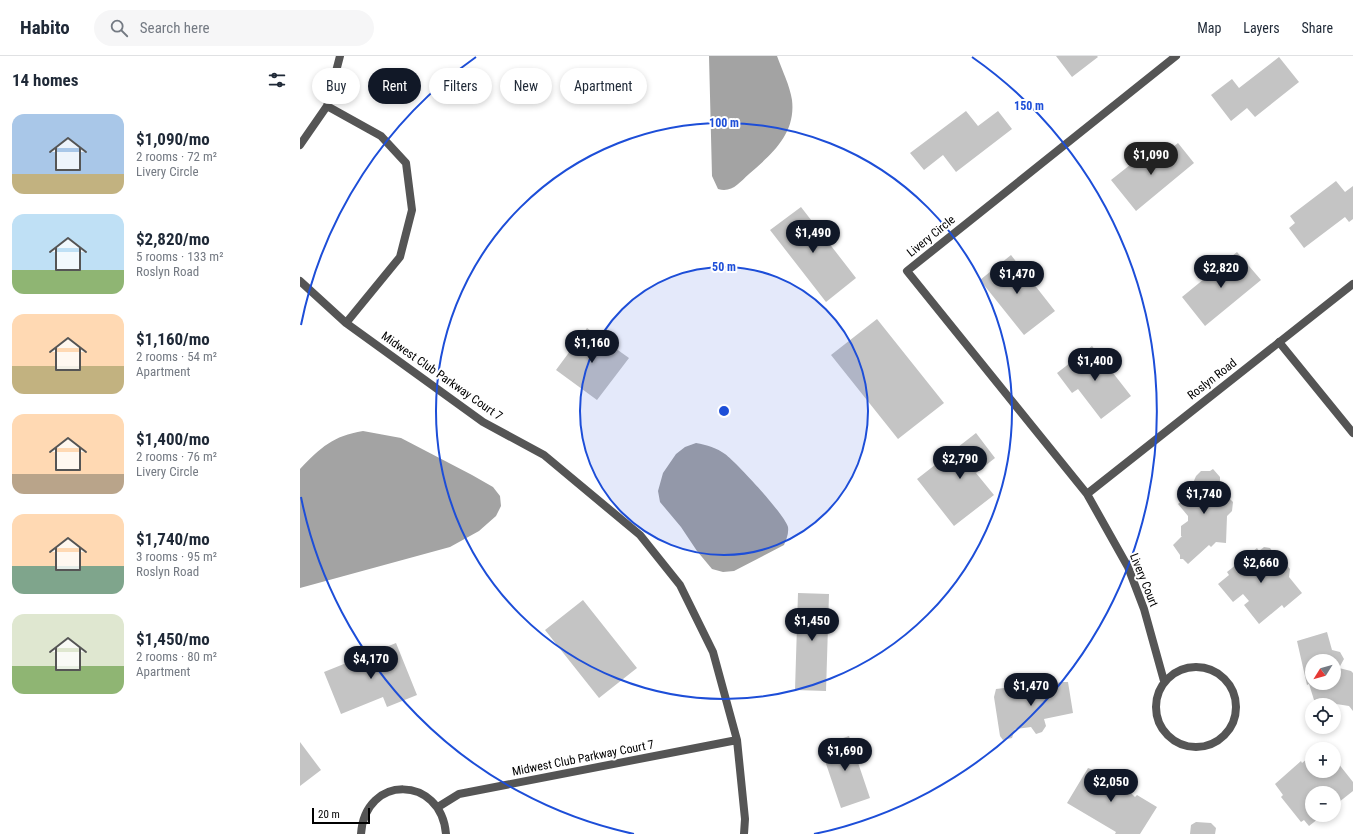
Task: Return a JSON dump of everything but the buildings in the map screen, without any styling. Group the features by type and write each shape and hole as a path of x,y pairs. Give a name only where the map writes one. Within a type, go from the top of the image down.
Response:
{"street":[{"path":"300,145 327,106 340,56"},
{"name":"Livery Circle","path":"1087,494 907,271 1176,56"},
{"path":"327,106 381,136 406,163 412,210 400,257 346,323"},
{"name":"Midwest Club Parkway Court 7","path":"300,281 346,323 483,422 544,455 640,535 680,585 713,652 737,740 745,819 744,834"},
{"name":"Roslyn Road","path":"1087,494 1353,284"},
{"path":"1279,342 1353,433"},
{"name":"Livery Court","path":"1087,494 1128,567 1144,609 1164,681"},
{"path":"1198,667 1210,670 1221,676 1232,691 1236,711 1233,724 1225,736 1214,744 1200,748 1187,747 1174,742 1164,733 1157,721 1155,707 1158,693 1164,681 1174,673 1185,668 1198,667"},
{"name":"Midwest Club Parkway Court 7","path":"438,807 459,794 737,740"},
{"path":"361,834 362,821 367,808 377,798 389,792 402,789 416,791 428,797 438,807 444,820 446,834"}],"shaded area":[{"path":"709,56 777,56 788,84 792,100 790,123 781,142 766,159 738,184 727,190 718,189 712,176"},
{"path":"363,431 401,438 472,475 493,487 500,496 501,506 496,516 479,531 450,547 300,588 300,469 314,454 335,439"},
{"path":"696,443 712,447 725,454 770,501 788,527 788,534 784,545 734,571 723,572 712,569 697,551 681,527 660,502 658,491 663,473 676,454 685,447"}]}
